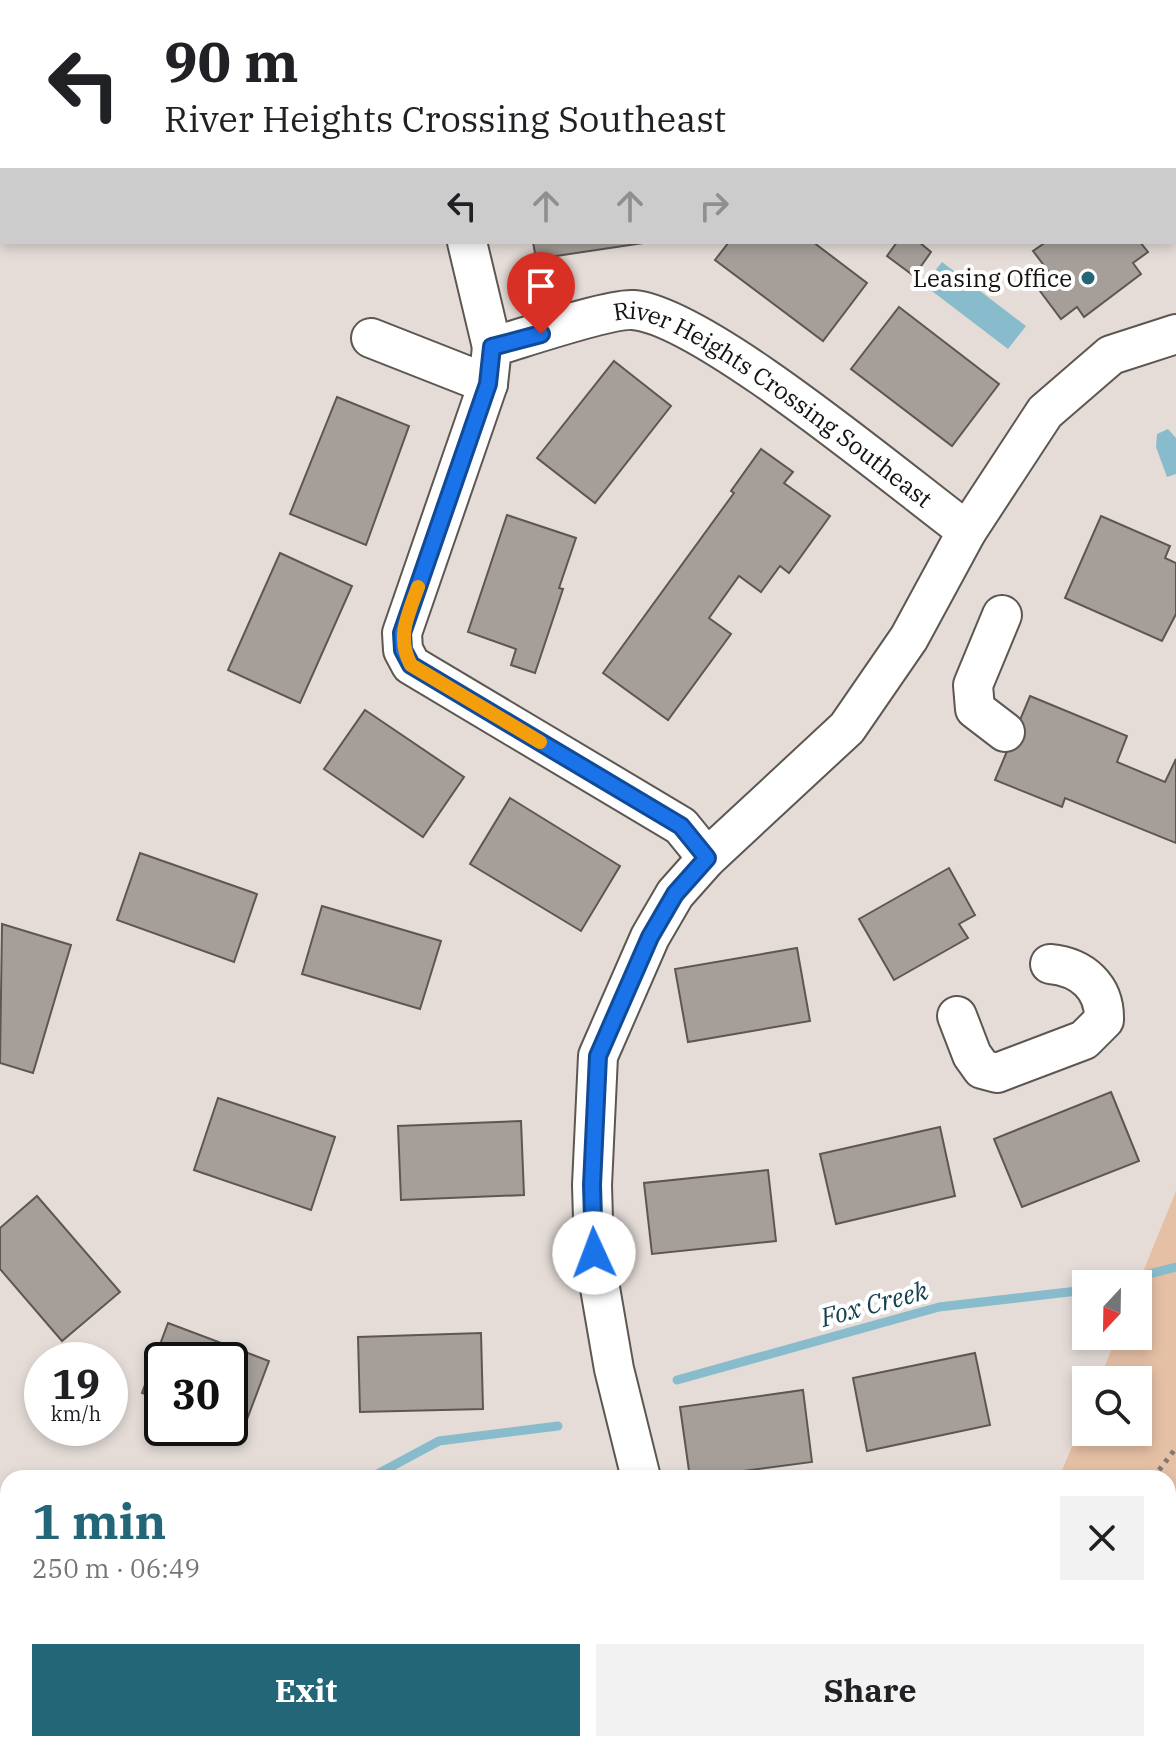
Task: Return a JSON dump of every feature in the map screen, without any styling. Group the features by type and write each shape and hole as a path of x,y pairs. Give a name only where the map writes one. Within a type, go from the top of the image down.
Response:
{"street":[{"path":"467,244 490,366 402,633 403,650 411,665 681,826 707,858"},
{"name":"River Heights Crossing Southeast","path":"490,366 630,309 655,313 681,325 743,365 967,531"},
{"path":"639,1470 614,1369 594,1253 592,1185 598,1056 650,937 675,894 707,858 847,728 909,638 967,531 1027,437 1065,393 1111,355 1176,334"},
{"path":"371,338 490,366"},
{"path":"1002,615 973,685 975,709 1005,732"},
{"path":"957,1016 972,1055 982,1069 997,1073 1084,1040 1104,1020 1105,1003 1084,975 1068,966 1050,964"}],"path":[{"path":"1159,1470 1176,1448"}],"shaded area":[{"path":"1176,1191 1176,1470 1062,1470 1072,1446 1152,1446 1152,1366 1105,1366 1111,1350 1152,1350 1152,1270 1144,1270"}],"water":[{"path":"942,262 1026,326 1008,349 924,285"},
{"path":"1168,429 1176,438 1176,474 1167,477 1156,447 1157,434"}],"building":[{"path":"533,244 637,244 536,259"},
{"path":"727,244 816,244 867,283 823,341 715,260"},
{"path":"896,244 921,244 931,252 914,276 887,256"},
{"name":"Leasing Office","path":"1043,244 1142,244 1148,252 1133,263 1141,274 1084,317 1077,307 1061,319 1034,283 1049,272 1033,251"},
{"path":"899,307 999,384 952,446 851,369"},
{"path":"614,361 671,406 595,503 537,458"},
{"path":"337,397 409,426 366,545 290,514"},
{"path":"761,449 793,472 784,483 830,516 789,573 780,566 761,592 739,576 709,618 731,634 668,720 603,673 734,493 731,491"},
{"path":"507,515 576,538 535,673 511,665 516,649 468,632"},
{"path":"1101,516 1170,546 1165,558 1176,563 1176,614 1162,641 1065,598"},
{"path":"280,553 352,586 300,703 228,670"},
{"path":"1030,696 1127,736 1117,762 1165,782 1176,759 1176,843 1065,798 1062,807 995,780"},
{"path":"365,710 464,777 423,837 324,769"},
{"path":"510,798 620,866 581,931 470,864"},
{"path":"140,853 257,894 234,962 117,920"},
{"path":"949,868 975,915 959,924 968,938 894,980 859,919"},
{"path":"322,906 441,941 420,1009 302,974"},
{"path":"2,924 71,945 33,1073 0,1063"},
{"path":"797,948 810,1021 688,1042 675,969"},
{"path":"1111,1092 1139,1161 1022,1207 994,1139"},
{"path":"218,1098 335,1137 311,1210 194,1170"},
{"path":"521,1121 524,1195 401,1200 398,1126"},
{"path":"940,1127 955,1196 836,1224 820,1154"},
{"path":"768,1170 776,1241 652,1254 644,1183"},
{"path":"37,1196 120,1292 62,1341 0,1269 0,1228"},
{"path":"168,1323 218,1342 161,1342"},
{"path":"481,1333 483,1409 360,1412 358,1337"},
{"path":"248,1353 269,1361 248,1417"},
{"path":"975,1353 990,1425 867,1451 853,1378"},
{"path":"803,1390 812,1462 751,1470 689,1470 680,1407"}],"waterway":[{"name":"Fox Creek","path":"1152,1273 1176,1267"},
{"name":"Fox Creek","path":"677,1380 939,1307 1072,1292"},
{"name":"Fox Creek","path":"385,1470 439,1441 558,1426"}],"slow traffic":[{"path":"418,587 402,633 403,650 411,665 540,742"}],"place":[{"name":"Leasing Office","path":"1088,278"}],"route":[{"path":"541,334 492,347 488,384 402,633 403,650 411,665 681,826 707,858 675,894 650,937 598,1056 592,1185 594,1253"}]}
